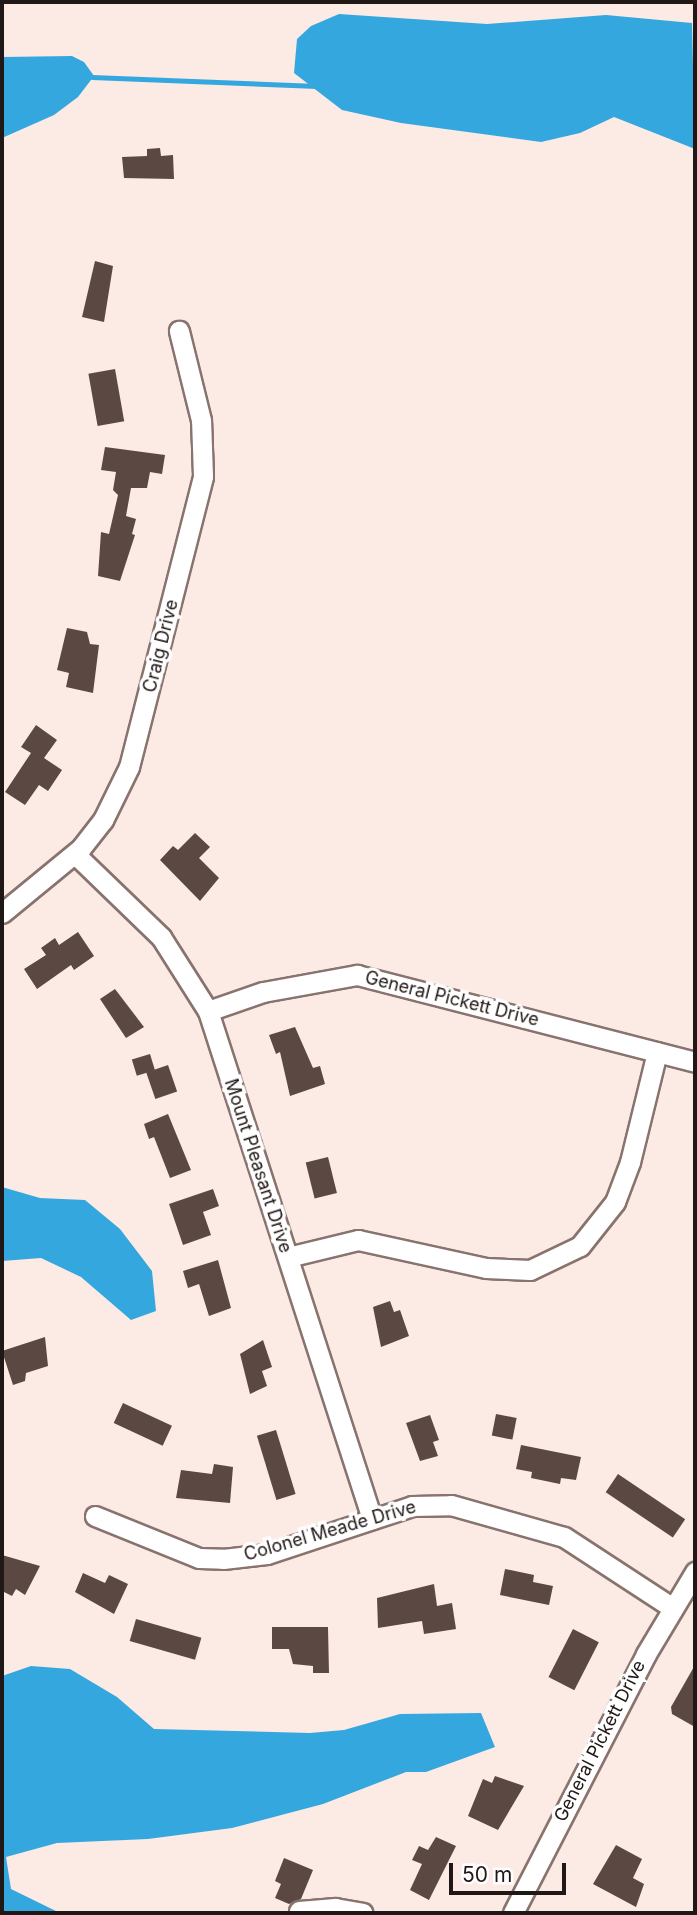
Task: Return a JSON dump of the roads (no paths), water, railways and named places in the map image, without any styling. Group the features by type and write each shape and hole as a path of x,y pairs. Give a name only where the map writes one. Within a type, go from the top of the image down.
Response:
{"street":[{"name":"Craig Drive","path":"2,913 75,854 103,820 129,767 198,502 205,447 179,331"},
{"name":"Mount Pleasant Drive","path":"75,854 161,937 208,1011 372,1519"},
{"name":"General Pickett Drive","path":"208,1011 264,992 357,975 695,1062"},
{"path":"288,1257 334,1242 358,1240 486,1268 530,1270 580,1246 615,1202 631,1162 657,1052"},
{"name":"Colonel Meade Drive","path":"95,1516 199,1558 223,1559 267,1553 372,1519 438,1504 544,1529 588,1550 673,1608"},
{"name":"General Pickett Drive","path":"513,1913 673,1608 695,1572"},
{"path":"299,1911 335,1908 363,1913"}],"water":[{"path":"339,14 487,24 606,15 692,23 695,149 614,117 580,133 541,142 401,123 342,110 294,73 297,39 311,26"},
{"path":"72,56 84,62 94,76 78,97 54,115 2,138 2,57"},
{"path":"2,1187 40,1198 85,1200 120,1229 152,1271 156,1311 131,1320 81,1277 41,1258 2,1261"},
{"path":"31,1666 70,1669 117,1697 154,1729 310,1733 344,1730 400,1714 481,1713 495,1747 426,1772 406,1772 323,1804 232,1828 148,1839 57,1843 6,1857 11,1889 60,1913 2,1913 2,1676"}],"waterway":[{"path":"92,77 317,86"}]}
